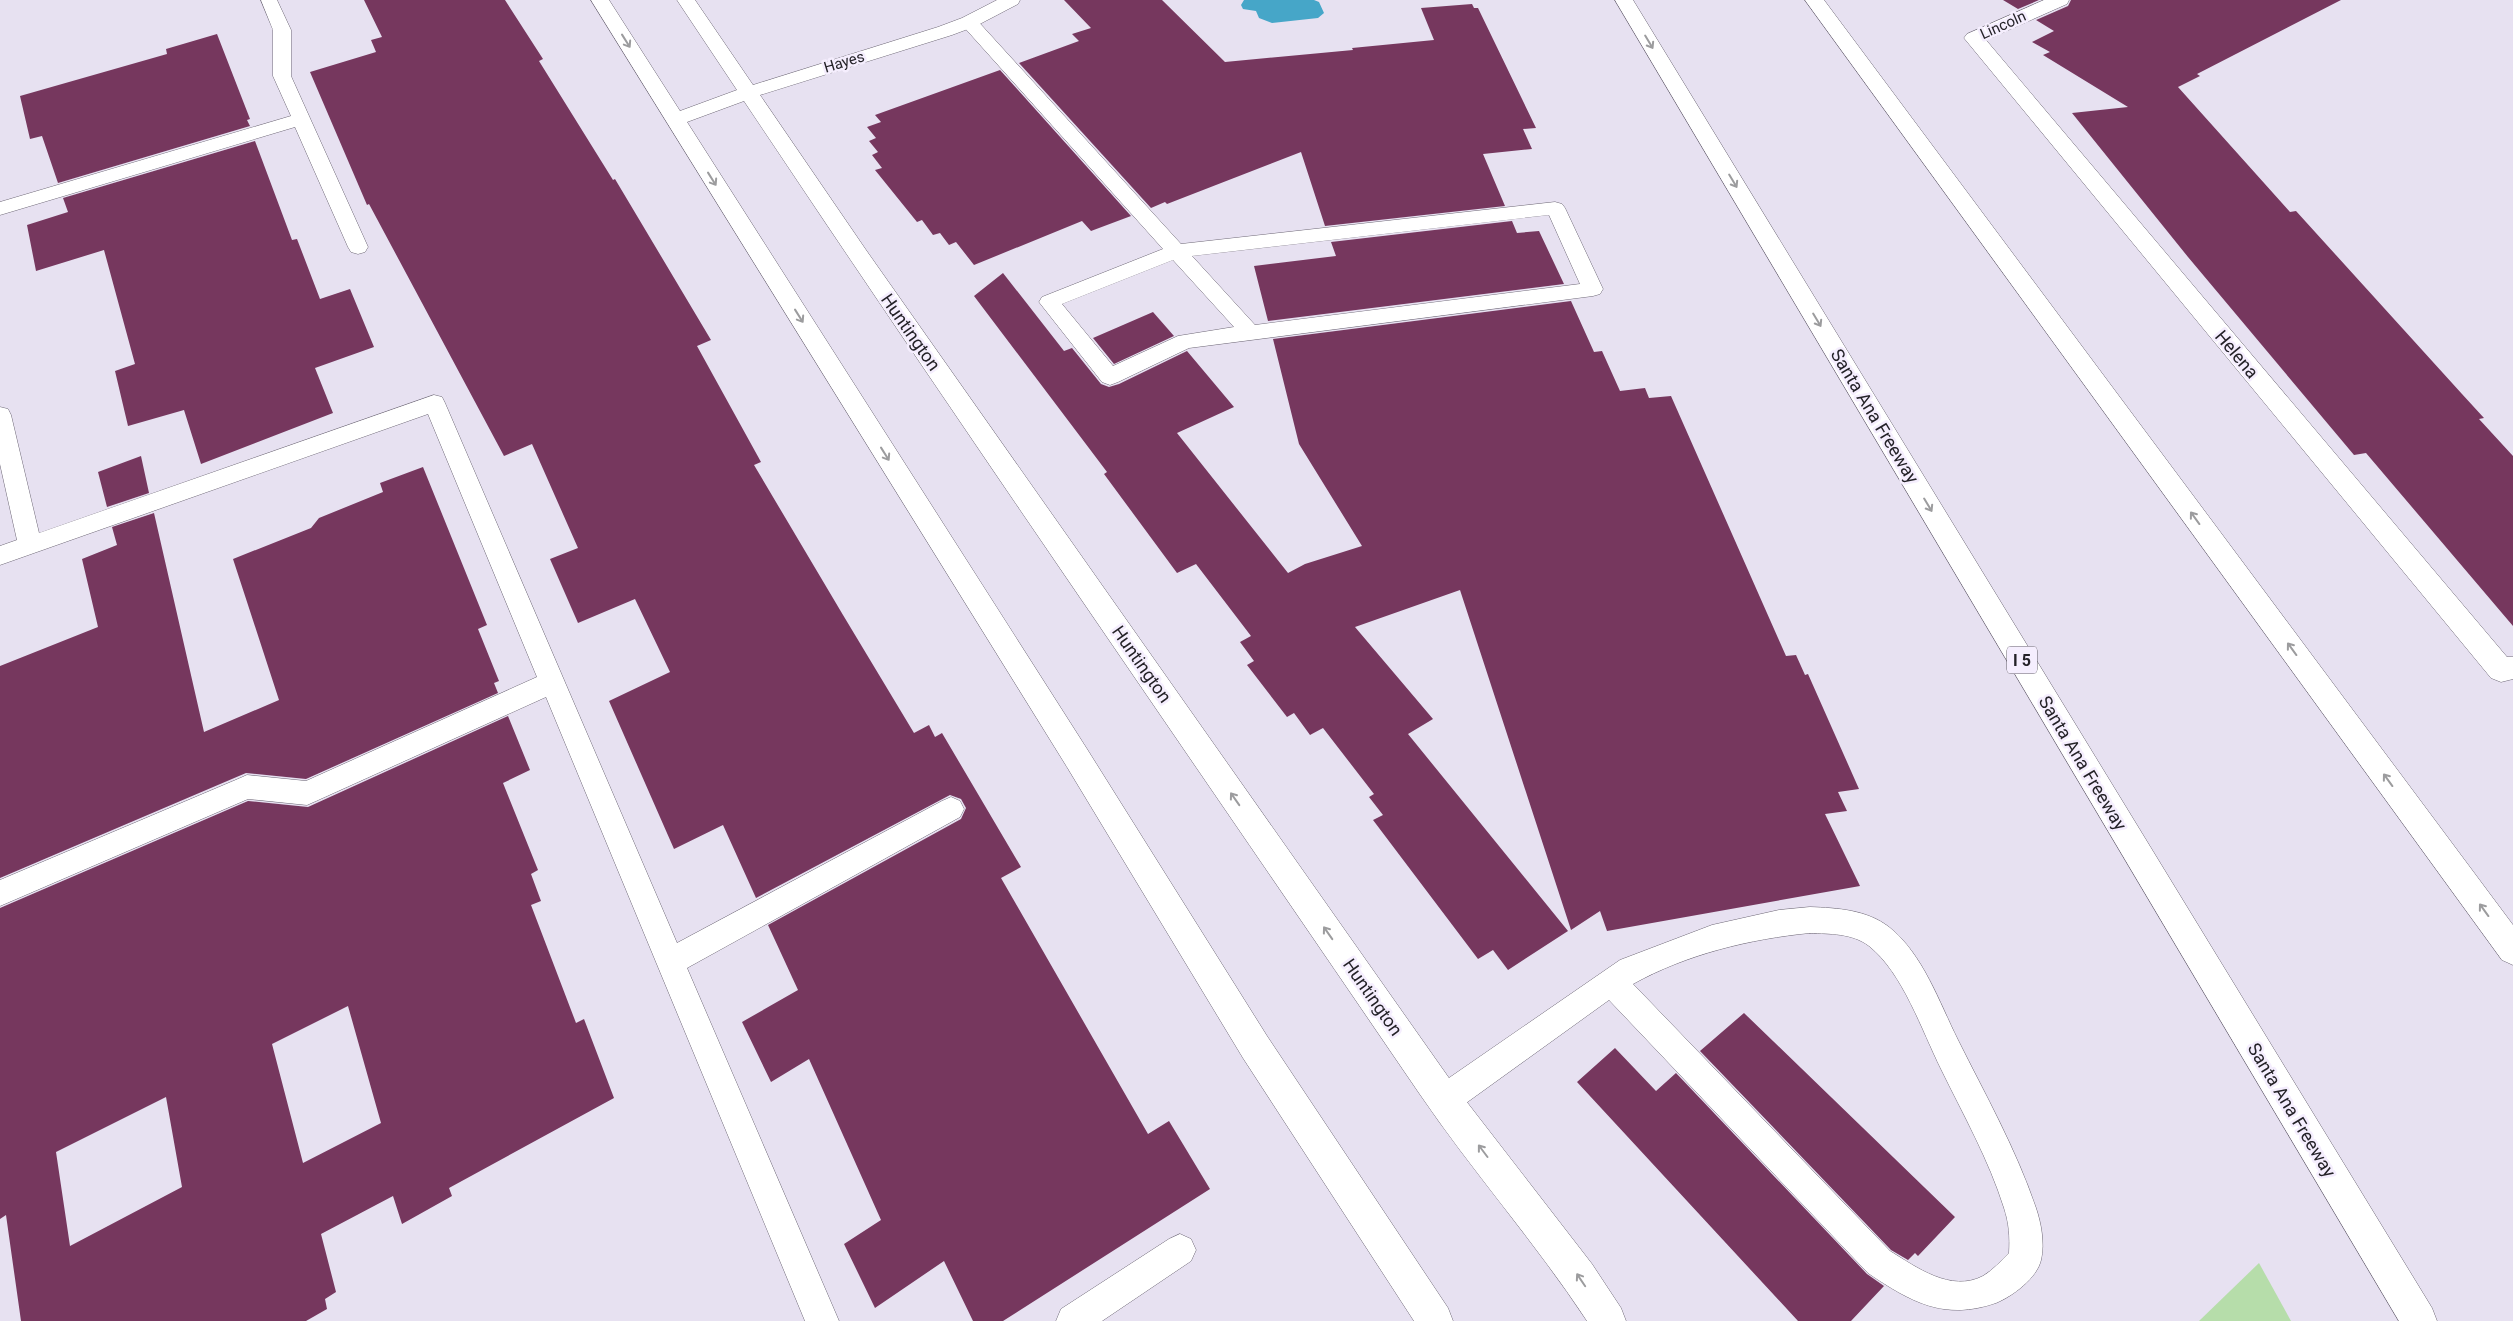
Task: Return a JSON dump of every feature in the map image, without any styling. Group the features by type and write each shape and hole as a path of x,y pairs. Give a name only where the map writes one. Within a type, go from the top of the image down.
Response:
{"main road":[{"path":"600,0 1256,1047 1435,1321"},
{"name":"Huntington","path":"686,0 750,92 858,255 1444,1100 1579,1277 1608,1321"},
{"name":"Hayes","path":"675,120 750,92 968,22 1011,0"},
{"name":"Santa Ana Freeway","path":"1624,0 2419,1321"},
{"path":"1814,0 2513,950"},
{"name":"Lincoln","path":"1974,38 2060,0"},
{"name":"Helena","path":"1974,38 2507,669"}],"lane":[{"path":"269,0 282,30 282,76 358,247"},
{"path":"968,22 1250,332"},
{"path":"0,209 300,118"},
{"path":"1555,208 1593,289 1250,332 1185,342 1110,377 1050,302 1176,251 1555,208"},
{"path":"0,556 434,403 822,1321"},
{"path":"0,415 30,544"},
{"path":"0,893 247,787 307,793 553,682"},
{"path":"670,962 951,809"},
{"path":"1444,1100 1629,970 1694,945 1759,926 1826,920 1864,926 1894,950 1910,975 1994,1144 2020,1208 2026,1234 2025,1260 1993,1288 1961,1299 1922,1290 1879,1262 1612,982"},
{"path":"1089,1316 1180,1250"}],"green space":[{"path":"2259,1263 2291,1321 2199,1321"}],"water":[{"path":"1244,0 1314,0 1319,2 1324,13 1318,18 1272,23 1259,18 1256,11 1243,9 1241,5"}],"building":[{"path":"364,0 505,0 543,59 539,61 613,180 615,179 711,340 697,346 761,462 754,465 843,615 914,733 929,725 935,737 942,733 1021,867 1001,878 1148,1134 1169,1121 1210,1189 1003,1321 973,1321 944,1261 875,1308 844,1244 881,1220 809,1059 771,1082 742,1022 798,990 768,925 961,819 966,808 961,799 950,795 756,898 723,825 674,849 609,701 670,672 635,599 578,623 550,559 578,548 532,444 504,456 369,204 367,205 310,72 376,52 371,40 382,37"},
{"path":"1064,0 1162,0 1225,62 1434,40 1421,8 1472,4 1474,8 1478,8 1536,128 1523,129 1532,149 1483,154 1505,206 1325,226 1301,152 1167,204 1165,202 1151,208 1019,63 1079,41 1072,34 1091,28"},
{"path":"2003,0 2039,0 2018,9"},
{"path":"2071,0 2341,0 2197,74 2200,76 2178,87 2290,212 2296,211 2484,418 2479,419 2513,456 2513,626 2366,453 2354,455 2188,257 2072,113 2128,107 2043,55 2050,52 2032,42 2054,31 2036,20 2068,6"},
{"path":"217,34 250,119 247,120 250,126 58,183 42,136 30,139 20,96 167,54 166,49"},
{"path":"1000,70 1131,216 1091,231 1082,221 974,265 956,242 949,245 940,233 933,235 922,220 917,222 875,170 882,168 872,155 878,152 869,141 876,138 867,127 881,122 875,115"},
{"path":"255,141 292,240 297,239 320,299 350,289 374,347 315,368 333,413 201,464 184,410 128,426 115,371 135,364 104,250 36,271 27,225 68,212 63,198"},
{"path":"1512,221 1517,233 1539,231 1564,284 1268,321 1254,266 1336,256 1331,242"},
{"path":"1003,273 1064,351 1072,348 1101,384 1109,387 1119,384 1187,351 1234,407 1177,433 1288,573 1305,564 1362,546 1299,444 1273,339 1571,301 1594,352 1602,351 1620,391 1645,388 1649,398 1671,396 1786,656 1796,655 1805,675 1808,674 1859,789 1838,792 1847,811 1825,814 1860,886 1607,931 1600,911 1571,930 1460,590 1355,627 1433,719 1408,734 1568,931 1508,970 1493,950 1478,959 1373,820 1383,815 1369,797 1374,794 1323,728 1310,735 1294,713 1287,717 1247,665 1254,661 1240,642 1251,636 1196,564 1177,573 1104,474 1107,472 974,296"},
{"path":"1153,312 1174,336 1114,364 1093,338"},
{"path":"141,456 149,493 107,507 98,472"},
{"path":"423,467 487,625 478,629 499,681 494,683 498,693 306,779 246,773 0,878 0,666 98,627 82,559 117,545 112,527 154,513 204,732 279,700 233,559 311,528 319,518 383,492 380,483"},
{"path":"508,716 530,770 503,783 538,870 531,874 541,901 531,905 576,1023 584,1019 614,1098 449,1188 452,1196 402,1224 393,1196 321,1234 336,1292 325,1299 327,1309 306,1321 21,1321 6,1215 0,1219 0,908 248,801 308,807","holes":["348,1006 381,1123 303,1163 272,1044","166,1097 182,1187 70,1246 56,1152"]},
{"path":"1744,1013 1955,1217 1918,1256 1915,1253 1908,1260 1891,1250 1700,1051"},
{"path":"1615,1048 1656,1091 1676,1073 1867,1274 1884,1286 1851,1321 1798,1321 1577,1082"}]}
